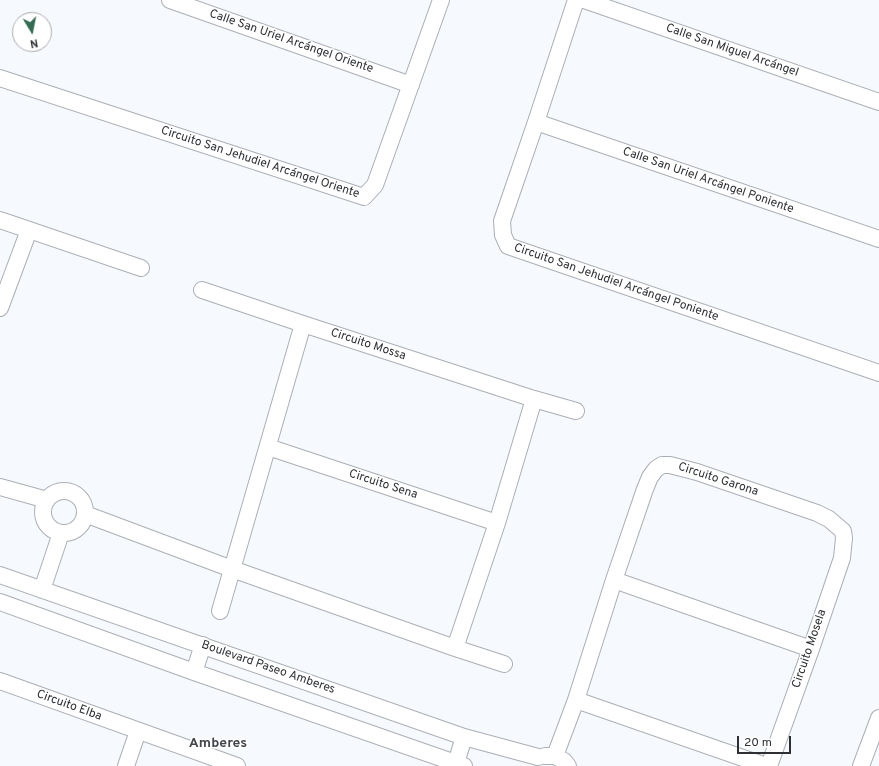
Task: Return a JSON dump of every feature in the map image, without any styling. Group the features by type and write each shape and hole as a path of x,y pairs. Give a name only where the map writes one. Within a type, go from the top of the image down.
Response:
{"street":[{"name":"Calle San Uriel Arcángel Oriente","path":"170,0 411,85"},
{"name":"Circuito San Jehudiel Arcángel Oriente","path":"0,78 364,197 375,186 441,0"},
{"name":"Circuito San Jehudiel Arcángel Poniente","path":"576,0 502,221 502,235 508,246 879,373"},
{"name":"Calle San Miguel Arcángel","path":"584,0 879,102"},
{"name":"Calle San Uriel Arcángel Poniente","path":"536,122 879,239"},
{"path":"0,220 141,268"},
{"path":"0,308 30,230"},
{"name":"Circuito Mossa","path":"202,290 534,400"},
{"path":"220,611 303,324"},
{"path":"455,648 497,523 534,400 576,411"},
{"name":"Circuito Sena","path":"268,447 497,523"},
{"name":"Circuito Garona","path":"555,756 576,700 614,580 650,477 656,469 662,465 681,467 697,472 817,513 829,519 843,531"},
{"path":"0,487 47,500"},
{"path":"62,491 72,492 80,497 84,505 85,514 83,522 77,528 70,532 61,532 53,530 47,524 43,508 47,500 53,494 62,491"},
{"path":"85,514 232,569 504,664"},
{"name":"Circuito Mosela","path":"767,766 811,649 842,558 844,547 843,531"},
{"path":"42,590 61,532"},
{"name":"Boulevard Paseo Amberes","path":"0,575 534,762"},
{"path":"614,580 811,649"},
{"path":"0,602 460,765 464,737"},
{"path":"194,672 203,645"},
{"name":"Circuito Elba","path":"0,681 237,766"},
{"path":"576,700 767,766"},
{"path":"861,766 879,718"},
{"path":"126,766 138,731"},
{"path":"534,762 546,755 555,756 564,761 568,766"}],"district":[{"name":"Amberes","path":"218,744"}]}
